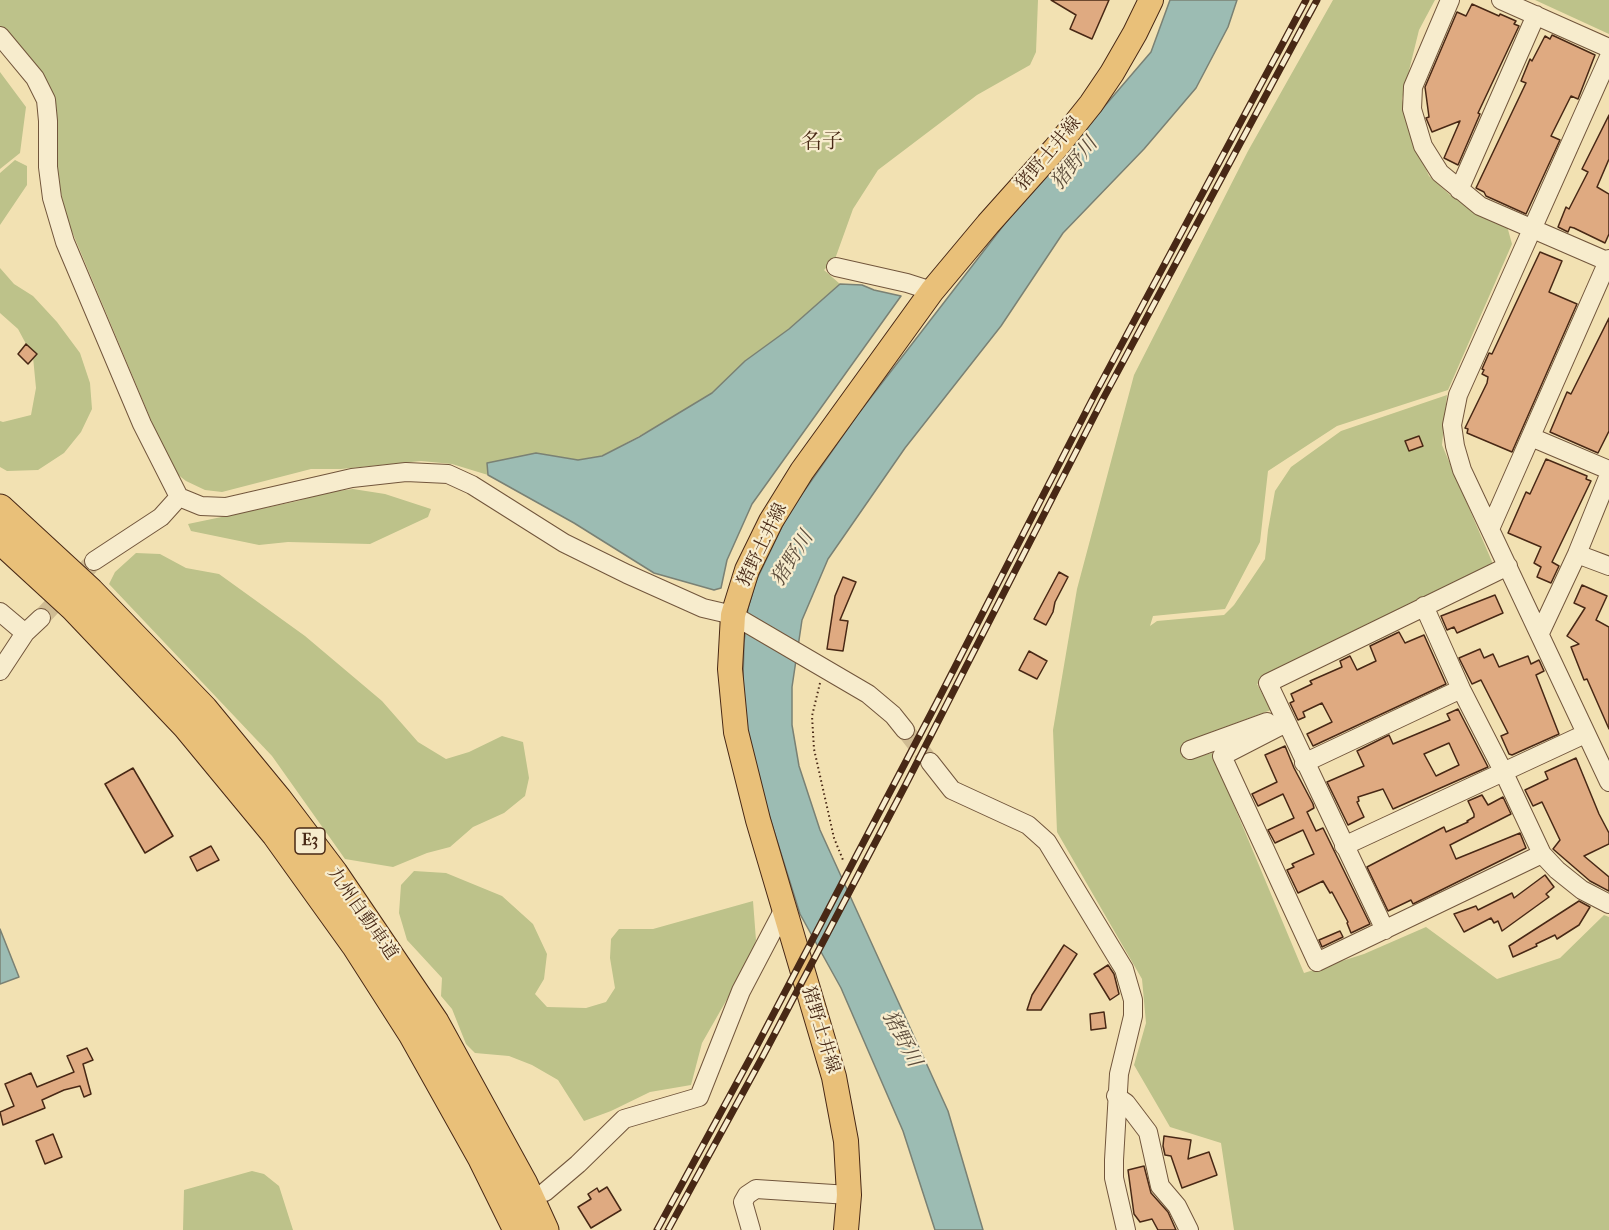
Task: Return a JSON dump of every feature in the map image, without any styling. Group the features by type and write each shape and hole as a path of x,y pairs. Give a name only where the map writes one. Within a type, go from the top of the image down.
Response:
{"highway":[{"name":"九州自動車道","path":"0,508 90,591 204,709 278,799 334,873 435,1022 524,1184 545,1230"},
{"name":"九州自動車道","path":"0,540 73,607 178,718 276,835 355,945 412,1034 482,1159 517,1230"}],"main road":[{"name":"猪野土井線","path":"846,1230 849,1195 846,1141 834,1077 758,820 736,732 730,669 741,620 747,570 771,521 834,425 932,291 1091,104 1130,43 1151,0"}],"street":[{"path":"1450,0 1413,87 1412,109 1423,146 1440,173 1480,206 1609,261 1490,529"},
{"path":"1501,0 1609,48"},
{"path":"1459,190 1536,15"},
{"path":"0,36 35,78 46,100 48,167 52,198 65,242 142,424 179,497 201,506 226,507 352,478 406,472 448,474 472,485 564,543 703,608 741,620 868,694 893,715 905,730"},
{"path":"1609,57 1458,395 1452,424 1462,470 1609,782"},
{"path":"836,267 932,291"},
{"path":"1532,437 1609,473 1577,554 1540,633"},
{"path":"94,561 161,517 179,497"},
{"path":"1577,554 1609,566"},
{"path":"1385,930 1268,683 1508,566"},
{"path":"1424,606 1461,689 1542,854 1557,870 1582,890 1609,904"},
{"path":"0,612 25,633"},
{"path":"0,671 25,633 41,618"},
{"path":"1304,763 1461,689"},
{"path":"1190,750 1284,719"},
{"path":"1284,719 1222,756 1317,962 1542,854"},
{"path":"1344,846 1586,734"},
{"path":"930,762 952,790 1029,825 1047,842 1124,969 1133,1000 1133,1016 1116,1096 1114,1178 1126,1230"},
{"path":"545,1192 578,1164 624,1119 699,1096 741,991 784,909"},
{"path":"1116,1096 1125,1103 1148,1132 1160,1186 1177,1206 1189,1230"},
{"path":"751,1230 743,1202 747,1195 756,1189 849,1195"}],"path":[{"path":"822,668 812,716 814,749 834,838 843,860"}],"green space":[{"path":"0,0 1038,0 1036,52 1030,65 977,95 878,170 853,209 835,259 824,270 840,284 789,329 745,361 712,393 672,418 602,456 578,460 536,453 487,463 488,475 452,464 421,461 341,469 311,469 222,492 205,490 186,481 172,470 68,222 60,189 54,147 55,119 0,31"},
{"path":"1333,0 1435,0 1419,30 1402,99 1414,143 1429,176 1449,194 1473,210 1507,226 1512,244 1448,390 1337,426 1268,471 1260,542 1225,609 1153,616 1150,626 1157,621 1224,615 1234,605 1265,559 1275,491 1291,467 1341,431 1447,395 1442,445 1493,564 1257,684 1271,710 1206,734 1213,749 1200,756 1212,753 1304,973 1364,954 1426,927 1497,979 1560,958 1604,915 1609,917 1609,1230 1234,1230 1221,1143 1170,1127 1134,1065 1146,1023 1142,979 1057,832 1053,730 1077,589 1134,375 1248,151"},
{"path":"1535,0 1609,0 1609,34"},
{"path":"0,72 26,107 20,153 0,169"},
{"path":"15,160 27,166 27,185 0,225 0,173"},
{"path":"0,268 14,284 33,296 57,322 80,353 90,383 92,409 81,432 64,453 38,470 7,471 0,467 0,421 31,415 36,388 33,357 18,329 0,313"},
{"path":"353,489 385,494 431,509 428,517 370,544 288,542 259,545 191,531 188,524 298,501 322,493"},
{"path":"136,553 160,554 186,568 219,574 305,636 382,701 418,742 446,759 469,752 502,736 523,742 529,778 525,796 504,813 473,827 450,847 427,853 393,867 345,859 272,756 109,584 115,572"},
{"path":"414,871 446,873 502,896 533,924 547,954 544,979 535,994 547,1007 586,1008 606,1002 615,988 610,958 611,939 619,929 653,929 753,901 756,940 750,959 702,1043 691,1085 650,1092 584,1121 558,1080 532,1065 509,1056 475,1053 466,1044 452,1009 441,996 442,978 407,940 399,913 401,885"},
{"path":"252,1171 264,1174 279,1186 293,1230 183,1230 184,1190"}],"water":[{"name":"猪野川","path":"1170,0 1237,0 1228,27 1196,88 1144,149 1063,233 1001,326 905,448 828,559 802,620 792,687 792,725 799,766 820,830 948,1111 983,1230 935,1230 903,1131 841,988 800,914 757,777 742,715 744,643 748,608 756,581 788,514 858,414 1013,213 1151,52"},
{"path":"840,284 862,285 901,296 752,504 727,560 721,588 714,590 654,573 574,523 488,475 487,463 536,453 578,460 602,456 639,437 712,393 745,361 789,329"},
{"path":"0,929 19,977 0,984"}],"building":[{"path":"1051,0 1109,0 1092,39 1070,29 1076,15"},
{"path":"1472,4 1516,21 1514,24 1519,26 1478,113 1480,114 1458,165 1444,158 1460,121 1432,132 1426,118 1429,117 1425,87 1457,12 1466,16"},
{"path":"1552,35 1595,55 1578,99 1571,96 1551,136 1560,140 1526,214 1486,196 1484,192 1476,188 1526,83 1521,81 1530,59 1532,61 1545,36 1550,39"},
{"path":"1609,115 1609,159 1597,187 1609,194 1609,234 1605,243 1574,228 1570,227 1568,232 1558,227 1566,207 1569,209 1588,172 1582,169"},
{"path":"1540,252 1562,261 1549,292 1577,304 1512,452 1467,433 1468,429 1465,428 1487,383 1488,377 1482,374 1484,370 1482,369 1489,353 1492,354"},
{"path":"1609,318 1609,431 1598,453 1550,432 1567,392 1571,394"},
{"path":"26,344 37,354 28,364 18,354"},
{"path":"1419,436 1423,446 1409,451 1405,441"},
{"path":"1546,459 1587,476 1586,479 1591,481 1552,562 1559,566 1551,583 1537,577 1541,567 1534,563 1541,547 1508,533 1526,492 1530,494"},
{"path":"1059,572 1068,577 1046,625 1034,619"},
{"path":"843,577 856,582 840,620 848,621 843,651 827,649 835,596"},
{"path":"1582,585 1607,596 1596,620 1609,627 1609,729 1587,679 1584,680 1571,647 1579,644 1567,636 1585,608 1574,603"},
{"path":"1495,595 1503,613 1457,633 1454,627 1447,630 1441,616"},
{"path":"1399,632 1405,643 1424,635 1446,684 1313,746 1307,734 1332,722 1322,703 1303,712 1305,717 1298,720 1290,703 1294,701 1291,694 1312,684 1310,681 1342,667 1340,661 1350,656 1357,670 1376,661 1370,646"},
{"path":"1480,649 1484,658 1493,654 1499,667 1528,656 1531,664 1539,660 1544,671 1536,675 1559,734 1512,755 1509,754 1501,736 1508,733 1481,680 1472,684 1459,658"},
{"path":"1029,651 1047,661 1037,679 1019,670"},
{"path":"1458,709 1488,767 1393,809 1383,789 1358,797 1357,802 1364,817 1348,825 1327,782 1364,766 1357,751 1389,735 1393,744 1450,720 1447,714","holes":["1449,743 1459,765 1436,776 1424,754"]},
{"path":"1285,746 1313,804 1314,808 1307,812 1316,831 1323,828 1370,924 1351,933 1348,922 1332,892 1330,893 1323,881 1298,893 1287,870 1294,867 1292,864 1314,854 1303,830 1275,843 1268,830 1294,818 1283,794 1258,806 1252,794 1277,782 1265,755"},
{"path":"1576,758 1609,833 1609,844 1584,856 1609,877 1609,891 1590,881 1553,849 1560,840 1542,802 1533,806 1525,790 1548,779 1545,772"},
{"path":"133,768 173,836 145,853 105,784"},
{"path":"1482,795 1488,805 1503,797 1511,814 1450,845 1456,859 1520,833 1526,848 1413,904 1411,900 1388,911 1367,867 1444,827 1446,832 1468,822 1474,814 1468,801"},
{"path":"211,846 219,860 197,871 190,857"},
{"path":"1545,875 1554,887 1546,894 1549,897 1502,931 1498,921 1494,923 1491,918 1464,932 1454,914 1476,906 1478,910 1512,893 1514,898"},
{"path":"1579,901 1590,907 1579,925 1557,939 1555,935 1513,957 1509,946"},
{"path":"1340,931 1343,937 1322,947 1319,940"},
{"path":"1064,945 1077,954 1041,1010 1027,1010 1032,995"},
{"path":"1108,965 1114,974 1119,994 1110,1000 1094,974"},
{"path":"1104,1012 1106,1028 1091,1030 1090,1014"},
{"path":"87,1048 93,1060 83,1064 91,1094 84,1097 80,1086 64,1090 42,1100 45,1108 3,1125 0,1112 14,1106 5,1084 31,1073 37,1087 74,1072 67,1056"},
{"path":"53,1134 62,1157 45,1164 36,1141"},
{"path":"1164,1136 1191,1140 1188,1159 1209,1152 1217,1175 1182,1188 1171,1156 1165,1155"},
{"path":"1144,1166 1151,1193 1168,1212 1176,1230 1158,1230 1152,1219 1140,1222 1134,1214 1128,1170"},
{"path":"607,1187 621,1210 591,1228 578,1207 591,1199 588,1194 597,1188 599,1192"}],"tunnel":[{"path":"41,618 94,561"},
{"path":"905,730 930,762"}],"railway":[{"path":"657,1230 753,1053 935,706 1094,396 1306,0"},
{"path":"668,1230 763,1056 905,786 1103,399 1317,0"}],"district":[{"name":"名子","path":"822,143"}]}
